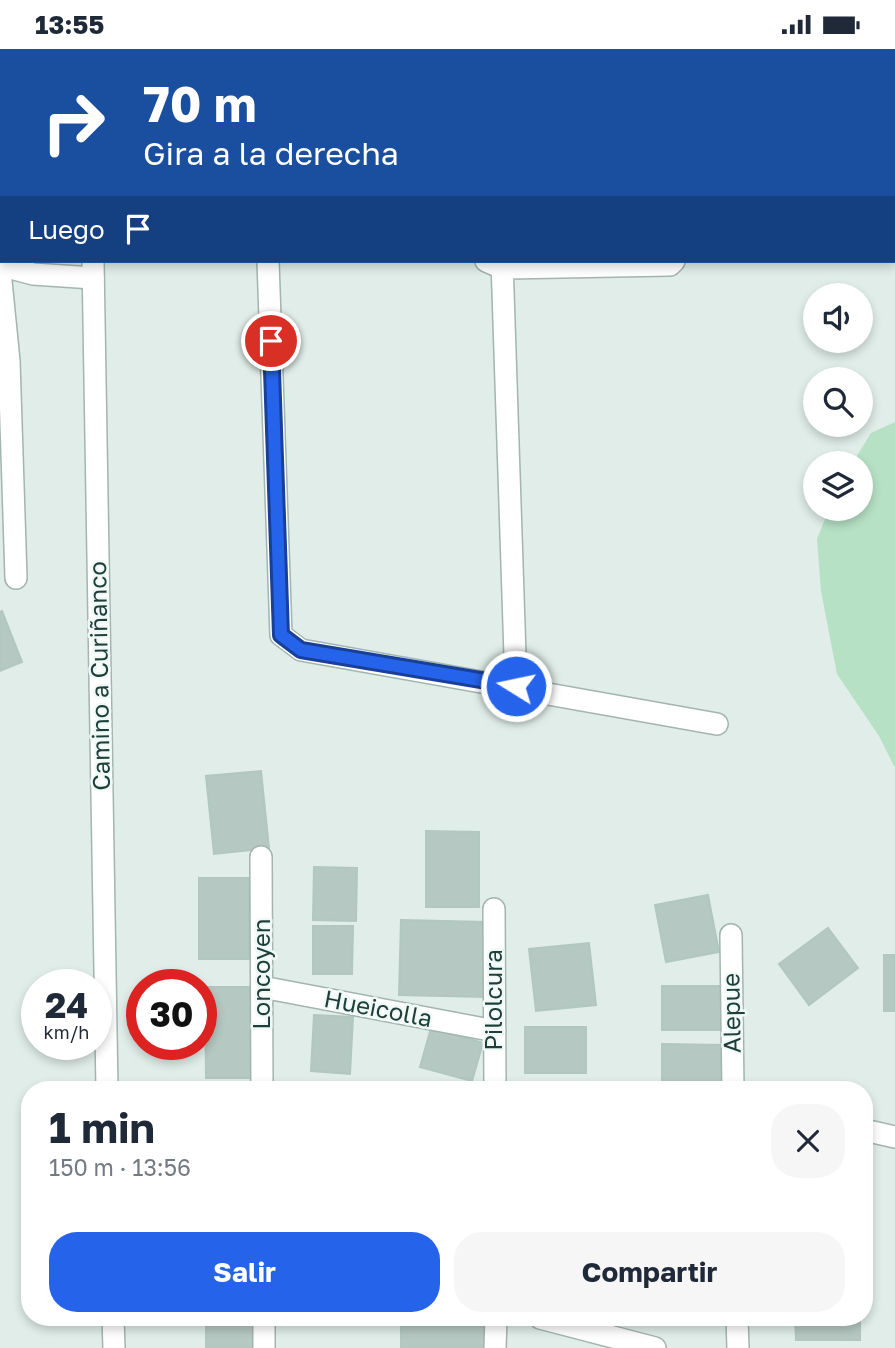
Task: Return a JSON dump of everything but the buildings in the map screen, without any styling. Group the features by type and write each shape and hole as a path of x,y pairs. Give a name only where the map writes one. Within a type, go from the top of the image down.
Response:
{"street":[{"path":"1,263 47,275 93,269"},
{"path":"268,263 281,635 301,650 516,686 717,724"},
{"path":"516,686 497,263 672,263"},
{"name":"Camino a Curiñanco","path":"93,269 107,1081"},
{"path":"0,271 9,361 16,578"},
{"name":"Loncoyen","path":"261,857 262,1081"},
{"name":"Pilolcura","path":"494,909 495,1081"},
{"name":"Alepue","path":"731,936 733,1081"},
{"name":"Hueicolla","path":"262,987 495,1031"},
{"path":"873,1132 895,1137"},
{"path":"113,1326 114,1348"},
{"path":"264,1326 264,1348"},
{"path":"495,1348 496,1326"},
{"path":"571,1326 655,1348"},
{"path":"737,1326 738,1348"}],"green space":[{"path":"895,422 895,768 879,736 837,674 821,591 817,539 824,521 873,521 873,451 860,451 869,437 873,437 873,432"}],"route":[{"path":"271,341 281,635 301,650 516,686"}]}
